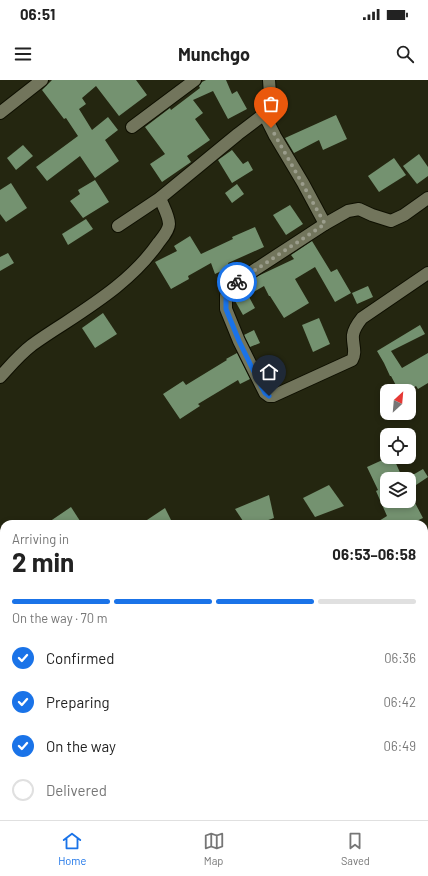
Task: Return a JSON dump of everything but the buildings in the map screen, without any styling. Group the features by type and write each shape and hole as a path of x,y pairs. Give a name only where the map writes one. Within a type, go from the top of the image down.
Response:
{"street":[{"path":"0,114 42,80"},
{"path":"132,127 195,80"},
{"path":"269,80 270,94 267,120 325,224"},
{"path":"118,226 160,198 267,112"},
{"path":"0,377 16,359 33,344 116,288 142,264 162,239 169,225 168,218 160,198"},
{"path":"428,198 404,215 391,221 372,215 360,209 348,211 325,224 230,286 226,296 226,309 239,341 265,393 269,396 273,396 352,360 354,356 353,336 356,326 362,318 428,273"}],"way so far":[{"path":"237,282 325,224 271,128"}],"route":[{"path":"237,282 230,286 226,296 226,309 239,341 258,380 265,393 269,396"}]}
